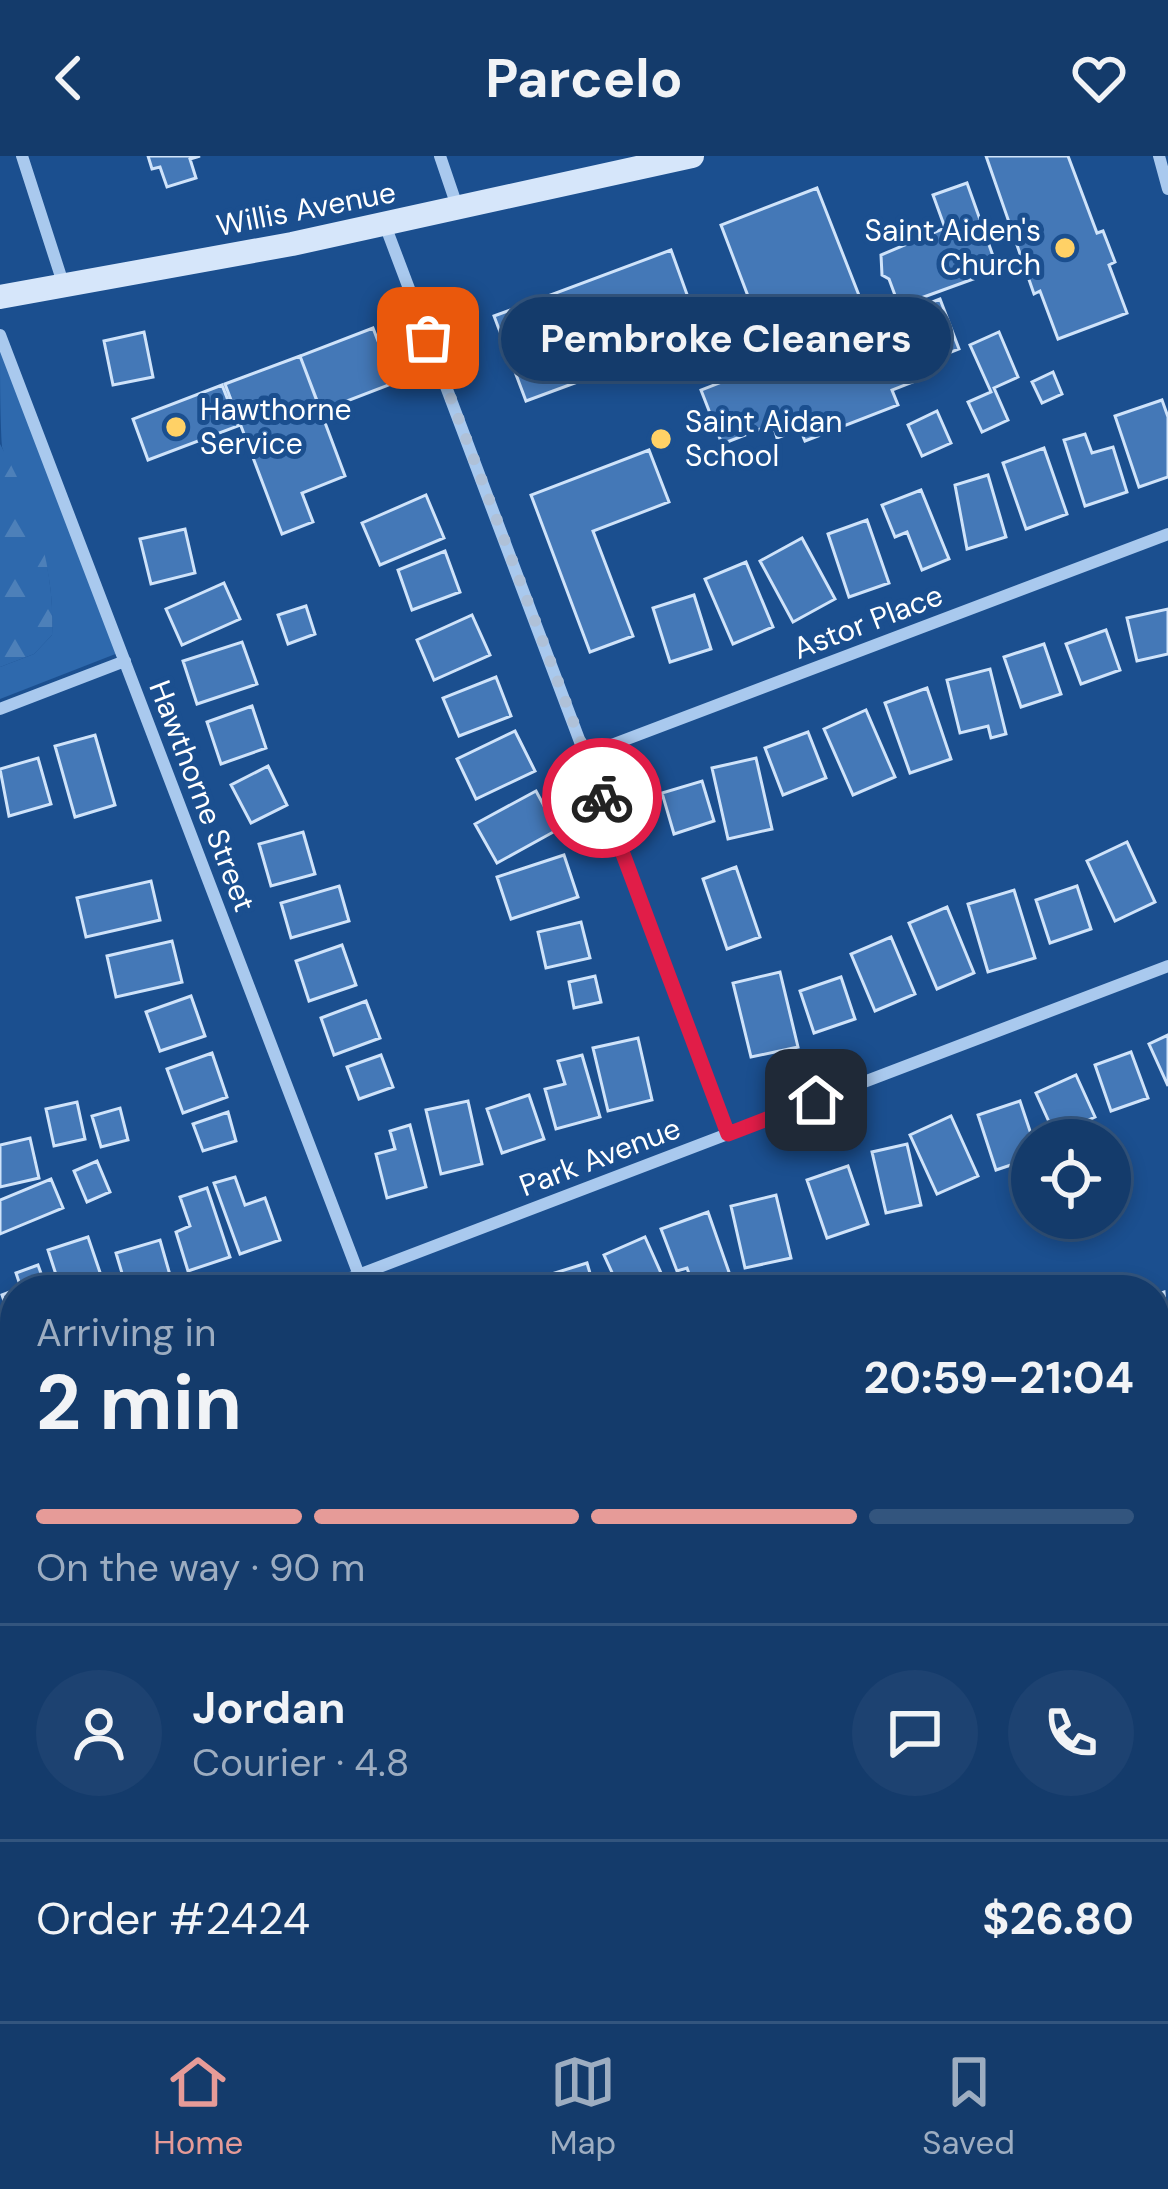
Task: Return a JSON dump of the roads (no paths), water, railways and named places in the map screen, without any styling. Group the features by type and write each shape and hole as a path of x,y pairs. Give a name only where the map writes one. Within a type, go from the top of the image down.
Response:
{"main road":[{"name":"Willis Avenue","path":"0,297 385,225 692,156"}],"street":[{"path":"22,156 63,283"},
{"path":"440,156 458,209"},
{"path":"1159,156 1168,189"},
{"path":"385,225 728,1134"},
{"name":"Hawthorne Street","path":"0,335 359,1275"},
{"name":"Astor Place","path":"586,755 1168,534"},
{"path":"0,709 124,661"},
{"name":"Park Avenue","path":"359,1275 1168,966"}],"place":[{"name":"Saint Aiden's Church","path":"1065,248"},
{"name":"Pembroke Cleaners","path":"428,338"},
{"name":"Hawthorne Service","path":"176,427"},
{"name":"Saint Aidan School","path":"661,439"}]}
